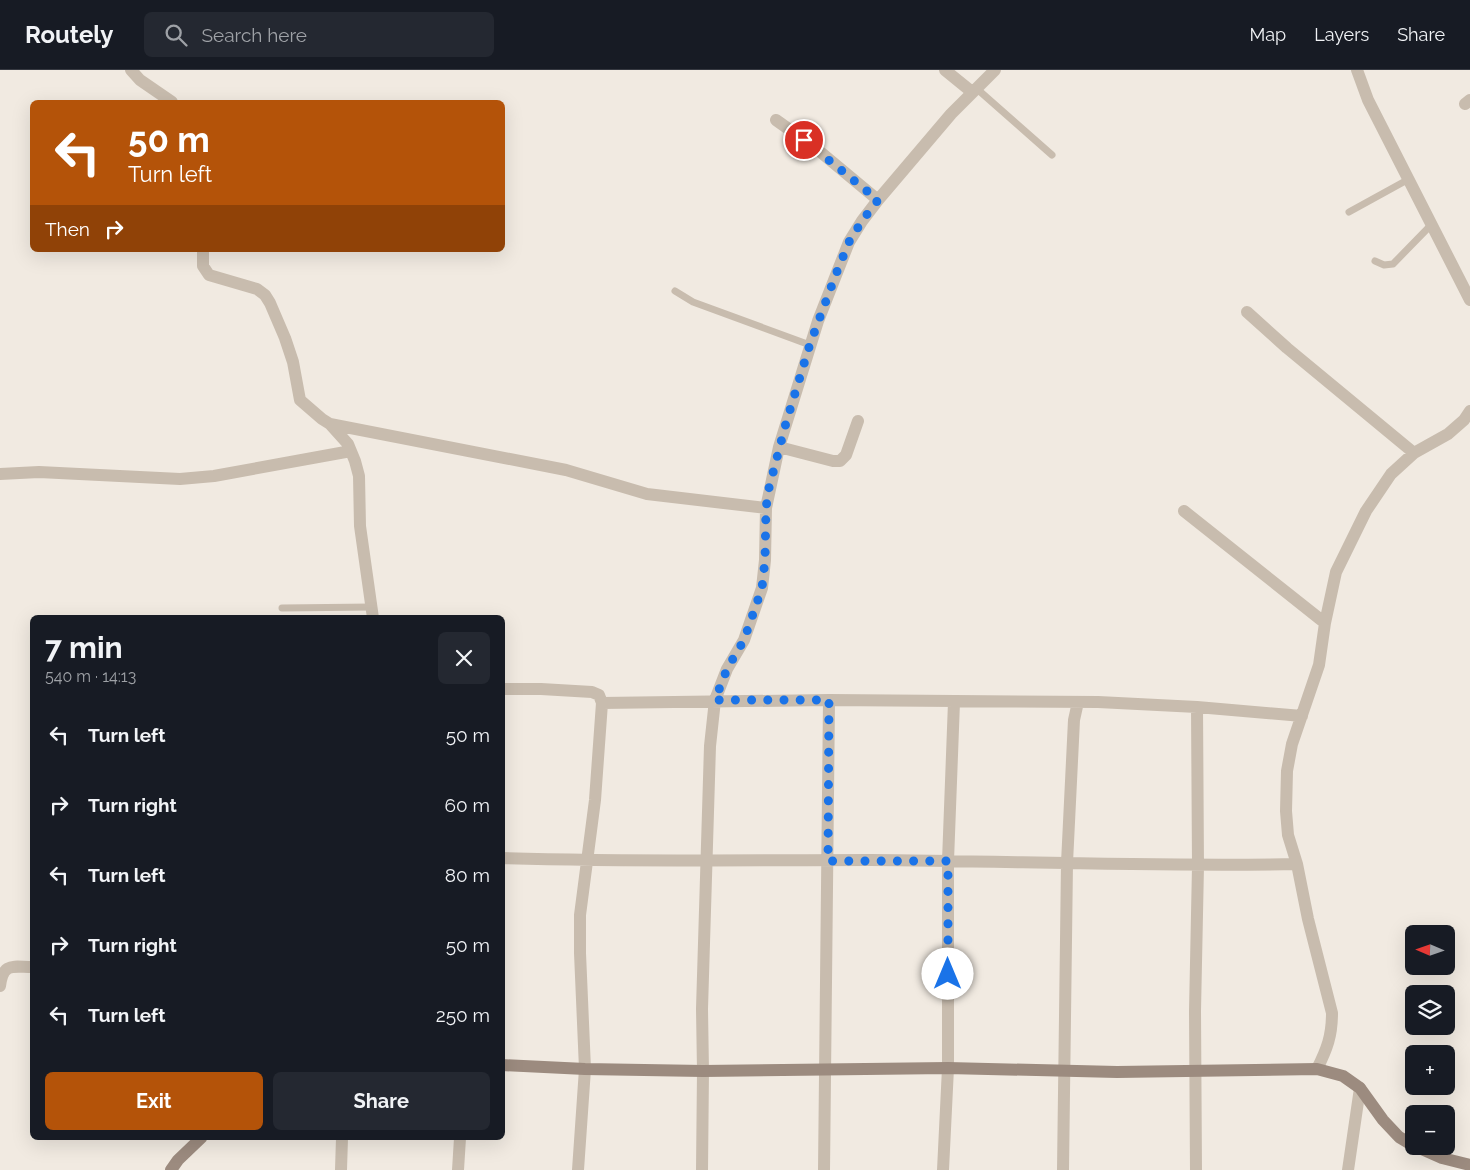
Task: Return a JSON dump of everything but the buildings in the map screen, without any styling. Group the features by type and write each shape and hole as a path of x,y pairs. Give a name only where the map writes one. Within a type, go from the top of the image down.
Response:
{"main road":[{"path":"505,1065 703,1071 948,1068 1065,1072 1317,1069 1343,1076 1360,1088 1383,1120 1405,1141"},
{"path":"172,1170 178,1160 199,1140"},
{"path":"1435,1155 1470,1165"}],"street":[{"path":"131,70 140,80 169,100"},
{"path":"945,70 974,90"},
{"path":"702,1170 702,1009 710,746 715,700 727,669 744,640 762,588 765,560 766,508 779,446 810,344 849,242 878,200 951,114 995,70"},
{"path":"1357,70 1368,100 1470,300"},
{"path":"776,120 818,150 878,200"},
{"path":"203,252 203,266 210,275 256,289 265,295 294,362 300,400 330,424 344,439 351,451 359,476 360,526 373,612"},
{"path":"1247,312 1287,348 1414,453"},
{"path":"1317,1069 1328,1048 1332,1028 1332,1013 1308,919 1297,864 1288,835 1286,811 1287,771 1292,744 1320,665 1325,623 1336,572 1366,511 1391,474 1414,453 1440,439 1468,418"},
{"path":"779,446 833,462 840,461 846,454 858,421"},
{"path":"330,424 566,470 647,494 766,508"},
{"path":"0,474 39,472 180,479 214,476 351,451"},
{"path":"1184,511 1325,623"},
{"path":"505,689 592,692 599,695 602,703 594,800 580,915 585,1069 578,1170"},
{"path":"602,703 715,700 1078,702 1196,707 1302,716"},
{"path":"824,1170 829,700"},
{"path":"943,1170 948,1068 948,861 954,702"},
{"path":"1063,1170 1067,862 1074,720 1078,702"},
{"path":"1196,707 1198,866 1195,1002 1196,1170"},
{"path":"505,858 707,862 1067,862 1198,866 1297,864"},
{"path":"0,986 3,972 6,968 11,966 30,967"},
{"path":"1348,1170 1360,1088"},
{"path":"341,1170 342,1140"},
{"path":"458,1170 460,1140"}],"lane":[{"path":"974,90 1052,155"},
{"path":"1349,212 1409,179"},
{"path":"1375,261 1384,265 1393,264 1432,224"},
{"path":"676,291 693,302 810,344"},
{"path":"282,608 373,612"}],"route":[{"path":"804,140 878,200 849,242 810,344 779,446 769,488 766,508 765,560 762,588 744,640 727,669 715,700 829,700 828,861 948,861 948,974"}]}
